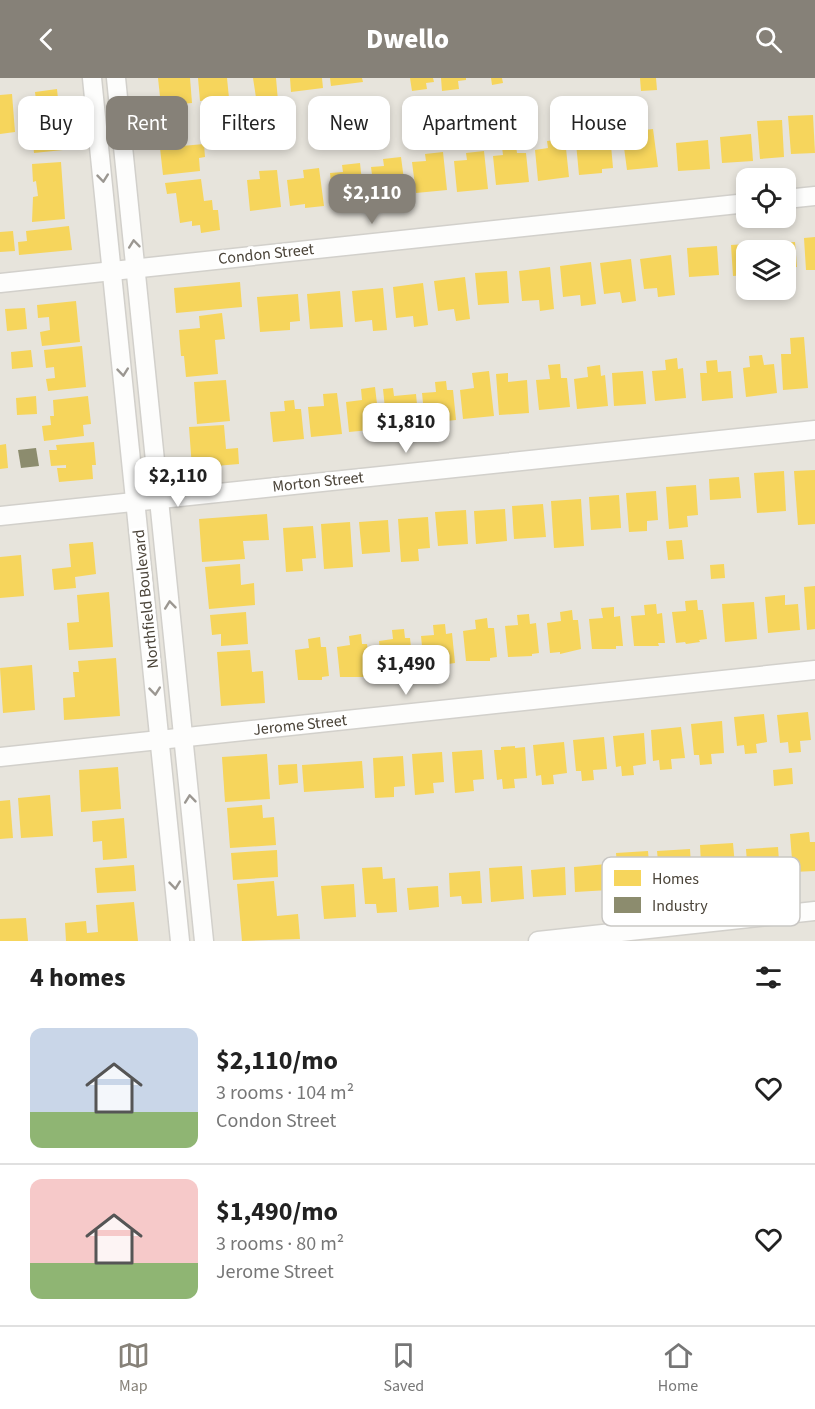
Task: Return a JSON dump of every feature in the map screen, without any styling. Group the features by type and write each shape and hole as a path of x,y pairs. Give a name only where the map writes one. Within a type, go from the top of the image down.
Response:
{"street":[{"name":"Northfield Boulevard","path":"92,78 180,941"},
{"name":"Northfield Boulevard","path":"116,78 204,941"},
{"path":"796,198 815,196"},
{"name":"Condon Street","path":"0,283 736,204"},
{"name":"Morton Street","path":"0,516 815,430"},
{"name":"Jerome Street","path":"0,757 815,670"},
{"path":"800,913 815,911"},
{"path":"538,941 676,926"}],"shaded area":[{"path":"0,78 815,78 815,941 0,941"}],"building: Homes":[{"path":"158,78 190,78 192,103 188,103 188,96 160,96"},
{"path":"198,78 227,78 229,96 200,96 200,101"},
{"path":"253,78 276,78 278,96 256,96"},
{"path":"290,78 322,78 323,88 291,92"},
{"path":"330,78 362,78 363,82 331,86"},
{"path":"410,78 433,78 434,82 426,83 427,89 412,91"},
{"path":"441,78 466,78 466,80 458,81 459,89 442,91"},
{"path":"491,78 502,78 503,83 492,85"},
{"path":"640,78 656,78 657,90 641,91"},
{"path":"57,89 58,96 36,96 35,92"},
{"path":"12,94 15,132 0,134 0,95"},
{"path":"813,115 815,153 791,154 788,116"},
{"path":"782,120 784,157 760,159 757,121"},
{"path":"653,129 658,167 627,170 624,150 648,150 648,130"},
{"path":"751,134 753,161 722,163 720,137"},
{"path":"708,140 710,169 678,171 676,143"},
{"path":"547,141 550,141 550,150 566,150 569,177 538,181 535,150 548,148"},
{"path":"200,144 200,150 204,150 205,157 199,158 200,171 163,175 160,150 188,150 188,145"},
{"path":"34,150 63,150 34,153"},
{"path":"502,150 526,153 529,182 496,185 493,156 503,155"},
{"path":"577,150 611,150 613,168 602,169 602,173 579,175"},
{"path":"484,151 488,189 457,192 454,161 467,160 466,153"},
{"path":"443,152 447,190 416,193 412,162 426,161 425,154"},
{"path":"401,157 406,195 375,198 371,167 384,166 383,159"},
{"path":"61,162 65,219 32,222 33,197 38,196 36,181 33,182 32,164"},
{"path":"360,163 364,201 333,204 330,173 343,172 342,165"},
{"path":"319,168 324,206 305,208 305,204 290,206 287,180 304,178 303,170"},
{"path":"277,170 281,207 250,211 247,180 260,179 259,171"},
{"path":"201,179 204,201 212,200 213,210 218,210 220,230 201,233 200,225 192,226 192,221 180,223 176,193 167,194 165,183"},
{"path":"69,226 72,250 19,255 18,242 27,241 26,231"},
{"path":"13,231 15,251 0,252 0,232"},
{"path":"815,237 815,270 806,270 804,238"},
{"path":"731,245 736,245 736,276 733,276"},
{"path":"717,246 719,275 689,277 687,248"},
{"path":"671,255 675,295 658,297 657,288 644,289 640,259"},
{"path":"631,259 636,301 622,303 620,292 604,294 600,263"},
{"path":"591,262 596,304 581,306 580,295 563,297 560,266"},
{"path":"550,267 554,309 540,311 539,300 522,301 519,271"},
{"path":"507,271 509,303 478,305 475,273"},
{"path":"465,277 470,319 456,321 454,309 438,311 434,281"},
{"path":"240,282 242,307 176,313 174,288"},
{"path":"423,283 428,325 414,327 413,316 396,318 393,287"},
{"path":"383,288 387,330 373,331 372,320 355,322 352,291"},
{"path":"340,291 343,327 310,329 307,294"},
{"path":"298,294 300,321 290,322 290,330 260,332 257,297"},
{"path":"76,301 80,342 42,346 40,332 50,330 49,317 38,318 37,305"},
{"path":"25,308 27,329 7,331 5,309"},
{"path":"222,313 225,339 215,340 218,374 186,377 184,356 181,356 179,330 200,328 199,316"},
{"path":"804,337 808,388 783,390 781,354 791,354 790,338"},
{"path":"82,346 86,387 48,391 46,379 55,378 54,367 46,368 44,350"},
{"path":"31,350 33,367 12,369 11,352"},
{"path":"762,355 764,365 774,364 777,393 746,397 743,368 750,367 749,356"},
{"path":"677,358 678,369 683,368 686,398 655,401 652,371 666,370 665,360"},
{"path":"717,360 718,372 731,371 733,398 702,401 700,373 707,373 706,361"},
{"path":"560,364 561,378 567,378 570,407 539,410 536,380 550,379 548,365"},
{"path":"600,365 601,376 605,375 608,406 577,409 574,379 588,377 587,367"},
{"path":"489,371 494,416 463,419 460,390 474,388 472,373"},
{"path":"643,371 646,404 614,406 612,373"},
{"path":"508,373 508,382 527,380 529,413 499,415 496,374"},
{"path":"226,380 230,421 197,424 194,382"},
{"path":"446,381 447,390 453,390 456,420 425,423 422,393 436,392 435,382"},
{"path":"375,387 380,429 349,432 346,402 362,400 361,389"},
{"path":"393,388 394,396 416,394 419,426 387,429 383,389"},
{"path":"337,393 342,434 311,437 308,407 324,406 323,394"},
{"path":"36,396 37,414 17,415 16,398"},
{"path":"88,396 91,424 83,425 84,436 44,441 42,426 51,425 50,416 54,416 53,400"},
{"path":"294,400 295,409 301,409 304,439 273,442 270,412 285,411 284,401"},
{"path":"224,425 226,449 238,448 239,464 192,468 189,427"},
{"path":"94,442 96,465 92,465 93,479 59,482 57,468 66,468 66,465 51,466 49,450 57,450 56,445"},
{"path":"6,444 8,468 0,469 0,445"},
{"path":"815,470 815,524 798,525 794,471"},
{"path":"784,471 786,511 757,513 754,473"},
{"path":"739,477 741,498 710,500 709,479"},
{"path":"696,485 698,515 687,516 688,527 669,529 666,487"},
{"path":"656,491 658,520 647,521 647,531 629,532 626,493"},
{"path":"619,495 621,528 591,530 589,497"},
{"path":"581,499 584,546 554,548 551,501"},
{"path":"543,504 546,537 514,539 512,506"},
{"path":"505,509 507,541 476,544 474,511"},
{"path":"466,510 468,544 438,546 435,512"},
{"path":"267,514 269,540 243,541 245,559 202,562 199,519"},
{"path":"428,517 430,548 418,549 419,561 401,562 398,519"},
{"path":"388,520 390,552 362,554 359,522"},
{"path":"350,522 353,567 324,569 321,524"},
{"path":"313,526 316,558 302,559 303,571 286,572 283,528"},
{"path":"682,540 684,559 668,560 666,541"},
{"path":"93,542 96,574 75,577 76,588 54,590 52,569 71,567 69,544"},
{"path":"21,555 24,596 0,598 0,557"},
{"path":"240,564 241,585 254,583 255,605 209,609 205,567"},
{"path":"724,564 725,578 711,579 710,565"},
{"path":"815,586 815,629 807,630 804,587"},
{"path":"109,592 113,647 69,650 67,623 79,622 77,595"},
{"path":"785,595 785,605 798,604 800,630 768,633 765,597"},
{"path":"697,600 698,610 703,610 707,639 686,644 685,642 676,643 672,612 686,611 685,601"},
{"path":"754,602 757,639 725,642 722,604"},
{"path":"656,604 657,614 662,613 665,643 658,643 659,646 634,646 631,616 645,615 644,605"},
{"path":"614,607 614,617 620,616 623,646 616,646 616,649 592,649 589,619 603,618 601,608"},
{"path":"572,610 573,620 578,620 581,649 560,654 560,652 550,653 547,623 561,621 560,612"},
{"path":"246,612 248,644 221,646 221,634 212,635 210,615"},
{"path":"529,614 530,624 536,623 539,653 532,654 532,656 508,657 505,626 518,625 517,615"},
{"path":"487,618 488,628 494,628 497,657 490,658 490,661 466,661 463,631 476,629 475,620"},
{"path":"445,624 446,634 452,633 455,663 448,664 448,666 424,667 421,636 434,635 433,625"},
{"path":"404,629 405,638 410,638 413,667 406,668 407,671 382,671 379,641 393,639 392,630"},
{"path":"361,634 362,644 367,644 371,673 364,674 364,677 340,677 337,647 350,645 349,636"},
{"path":"320,637 321,647 326,647 329,676 322,677 322,680 298,680 295,650 309,648 308,639"},
{"path":"250,650 252,672 263,671 265,703 221,706 217,652"},
{"path":"116,658 120,716 64,720 63,698 75,697 73,672 79,672 78,661"},
{"path":"32,665 35,710 3,713 0,668"},
{"path":"808,712 811,740 800,741 801,752 789,753 788,742 780,743 777,715"},
{"path":"764,714 767,742 756,744 757,753 745,754 744,745 737,746 734,717"},
{"path":"722,721 724,753 711,754 712,764 700,765 699,755 694,755 691,724"},
{"path":"681,727 685,758 671,759 672,769 660,770 659,760 653,761 651,730"},
{"path":"644,733 646,764 633,766 634,775 622,776 621,766 616,767 613,736"},
{"path":"604,737 607,769 593,770 594,780 582,781 581,771 576,771 573,740"},
{"path":"564,742 567,773 553,775 554,784 542,785 541,775 536,776 533,745"},
{"path":"515,746 515,748 525,747 527,778 514,779 515,788 503,789 502,779 497,780 494,750"},
{"path":"482,750 484,779 473,780 474,791 455,793 452,752"},
{"path":"442,752 444,782 433,783 434,793 415,795 412,754"},
{"path":"267,754 270,799 225,802 222,757"},
{"path":"403,756 405,786 394,787 394,797 375,798 373,758"},
{"path":"362,761 364,788 304,792 302,765"},
{"path":"297,764 298,783 279,785 278,765"},
{"path":"118,767 121,809 81,812 79,770"},
{"path":"792,768 793,784 774,786 773,770"},
{"path":"50,795 53,836 21,838 18,798"},
{"path":"10,800 13,838 0,839 0,801"},
{"path":"262,805 263,818 274,817 276,845 230,848 227,808"},
{"path":"124,818 127,858 103,860 102,841 93,842 92,821"},
{"path":"809,832 810,842 815,842 815,871 800,872 800,857 792,857 790,834"},
{"path":"733,843 734,857 701,857 700,845"},
{"path":"778,847 779,857 747,857 746,849"},
{"path":"690,849 691,857 658,857 657,851"},
{"path":"277,850 278,877 233,880 231,853"},
{"path":"648,851 649,857 616,857 616,853"},
{"path":"602,864 602,890 575,892 574,867"},
{"path":"134,865 136,891 97,893 95,868"},
{"path":"522,866 524,899 491,902 489,868"},
{"path":"382,867 383,879 395,878 397,912 377,913 376,904 365,904 362,868"},
{"path":"565,867 566,895 533,897 531,870"},
{"path":"480,871 482,903 462,904 461,896 450,897 449,873"},
{"path":"274,881 277,916 298,914 300,939 242,941 237,884"},
{"path":"354,884 356,917 324,919 321,886"},
{"path":"438,886 439,907 409,910 407,888"},
{"path":"134,902 138,941 66,941 65,923 86,921 87,933 98,932 96,905"},
{"path":"26,918 28,941 0,941 0,919"}],"building: Industry":[{"path":"36,448 39,466 21,468 18,450"}]}
